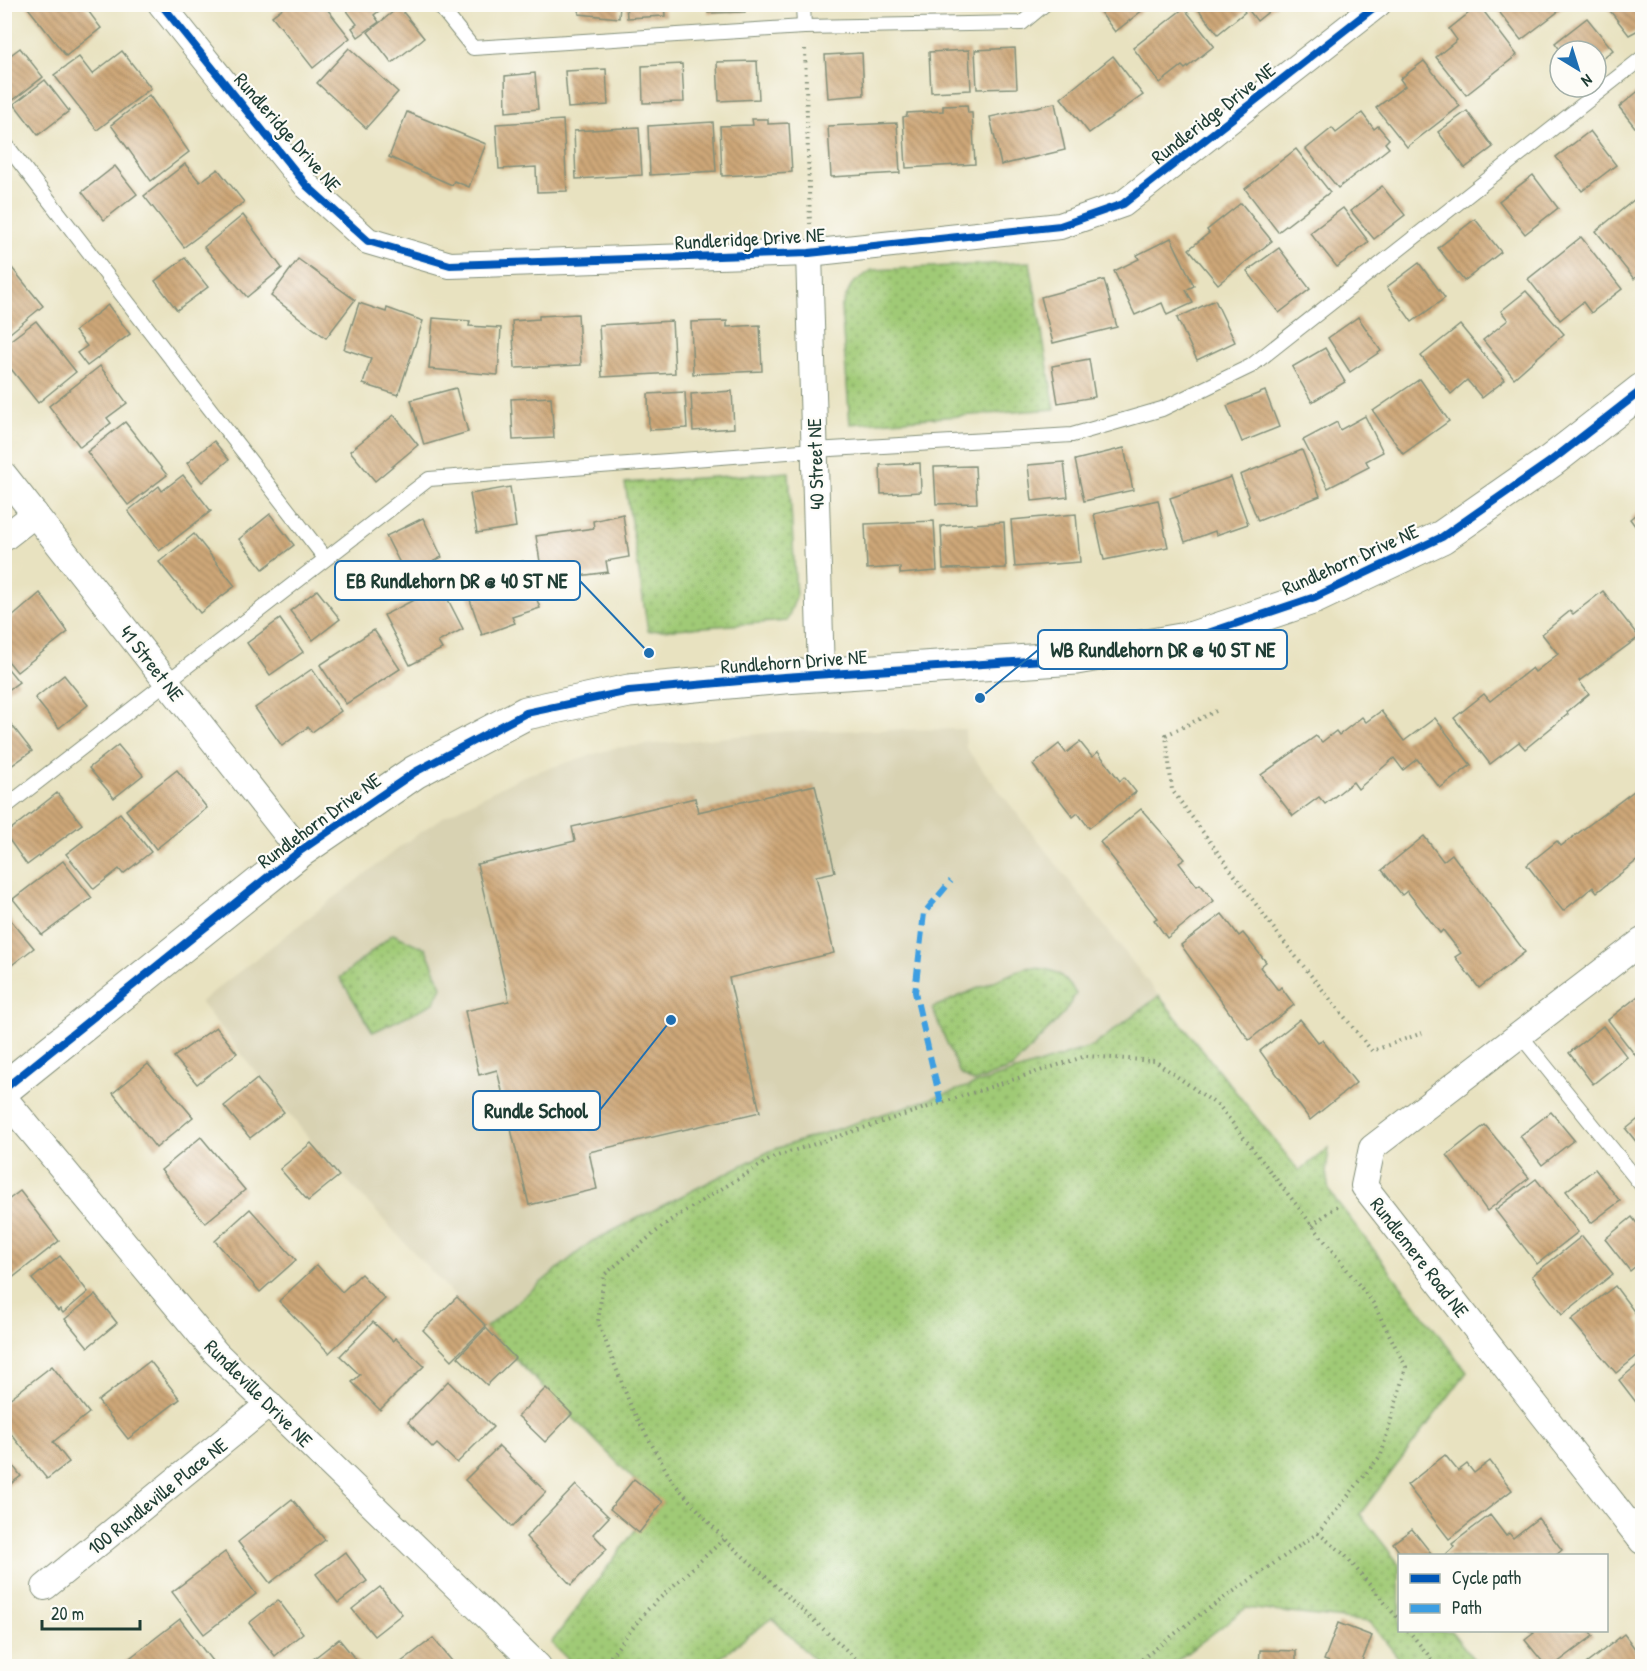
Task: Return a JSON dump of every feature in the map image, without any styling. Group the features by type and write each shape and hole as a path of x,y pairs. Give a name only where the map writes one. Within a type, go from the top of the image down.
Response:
{"street":[{"name":"Rundleridge Drive NE","path":"161,4 308,186 368,241 450,265 809,253 1059,226 1123,204 1378,4"},
{"name":"40 Street NE","path":"809,253 821,675"},
{"name":"Rundlehorn Drive NE","path":"4,1089 300,851 415,772 526,713 629,691 821,675 1076,658 1193,638 1315,597 1442,537 1551,461 1642,390"},
{"name":"41 Street NE","path":"4,475 300,851"},
{"path":"4,538 35,514"},
{"name":"Rundlemere Road NE","path":"1642,941 1372,1149 1364,1186 1642,1541"},
{"name":"Rundleville Drive NE","path":"4,1098 216,1353 538,1666"},
{"name":"100 Rundleville Place NE","path":"45,1587 269,1404"}],"lane":[{"path":"438,4 472,48 804,27 1022,23 1045,4"},
{"path":"803,4 804,27"},
{"path":"4,808 429,479 814,450 1072,435 1162,409 1251,366 1642,58"},
{"path":"4,142 325,558"},
{"path":"1521,1036 1642,1186"}],"path":[{"path":"804,27 811,214 809,253"},
{"path":"1216,711 1166,735 1172,790 1280,938 1372,1051 1422,1033"},
{"path":"864,1666 724,1539 672,1481 633,1409 598,1322 604,1275 669,1221 774,1157 1086,1056 1155,1061 1220,1107 1373,1303 1406,1367 1381,1455 1318,1533 1198,1616 1133,1666"},
{"path":"1312,1225 1364,1186"},
{"path":"1318,1533 1344,1554 1398,1619"},
{"path":"603,1666 647,1610 724,1539"},
{"path":"1410,1632 1437,1666"}],"shaded area":[{"path":"965,729 966,748 1159,996 1093,1046 772,1150 591,1242 484,1328 315,1146 200,1002 401,846 441,818 523,776 614,748 788,731"}],"green space":[{"path":"1030,262 1055,409 850,424 841,308 852,284 872,270"},
{"path":"789,472 796,597 787,621 648,631 625,483"},
{"path":"393,934 426,949 442,987 434,1003 373,1032 340,978"},
{"path":"1027,967 1056,973 1066,980 1076,994 1064,1013 1012,1068 974,1082 960,1074 932,1008"},
{"path":"1159,996 1299,1171 1329,1148 1326,1172 1329,1191 1467,1372 1360,1514 1398,1563 1398,1632 1452,1632 1479,1666 1405,1666 1370,1622 1246,1608 1170,1666 820,1666 772,1618 709,1666 575,1666 551,1643 656,1502 485,1328 591,1242 772,1150 1093,1046"}],"building":[{"path":"25,4 83,4 101,28 66,56"},
{"path":"342,4 388,4 374,15 379,22 358,37 352,28 357,24"},
{"path":"626,4 664,4 665,16 627,18"},
{"path":"708,4 745,4 745,12 708,13"},
{"path":"1094,4 1141,4 1144,9 1115,32"},
{"path":"1194,4 1240,4 1245,12 1218,34"},
{"path":"1244,4 1278,4 1257,21"},
{"path":"1493,4 1568,4 1521,40"},
{"path":"1611,4 1642,4 1642,28 1629,35 1607,7"},
{"path":"287,5 324,5 350,38 313,68 272,16"},
{"path":"580,5 620,5 619,18 579,14"},
{"path":"1479,5 1517,55 1466,95 1436,57 1457,40 1449,29"},
{"path":"399,7 424,38 392,63 368,32"},
{"path":"1184,8 1214,46 1185,69 1182,66 1160,83 1133,48"},
{"path":"1587,18 1604,39 1560,39"},
{"path":"1608,44 1613,50 1608,54"},
{"path":"20,48 43,77 12,101 4,92 4,60"},
{"path":"349,48 398,92 366,128 317,83"},
{"path":"1015,48 1017,88 977,89 975,50"},
{"path":"969,50 971,90 931,92 929,52"},
{"path":"122,51 151,88 97,130 54,75 79,57 92,74"},
{"path":"862,53 864,95 828,98 825,55"},
{"path":"1113,56 1143,95 1089,133 1061,98"},
{"path":"757,61 759,99 719,101 717,62"},
{"path":"1424,61 1460,106 1407,147 1376,108 1405,86 1400,79"},
{"path":"682,64 684,102 643,103 642,66"},
{"path":"606,69 608,105 568,108 565,71"},
{"path":"535,73 538,109 506,112 505,76"},
{"path":"45,80 69,111 38,135 14,104"},
{"path":"1642,88 1642,136 1619,107"},
{"path":"149,95 189,152 151,181 111,125"},
{"path":"1055,103 1065,150 1001,165 990,117"},
{"path":"967,105 968,113 972,113 975,164 906,168 903,117 907,116 907,113 943,111 943,106"},
{"path":"1467,111 1493,147 1465,168 1438,132"},
{"path":"407,112 486,144 469,187 454,181 452,185 389,157"},
{"path":"1362,113 1374,129 1378,126 1389,139 1385,143 1389,148 1338,188 1306,149 1332,128 1336,133"},
{"path":"752,119 768,119 768,124 789,123 792,172 722,176 720,126 753,125"},
{"path":"563,120 567,191 537,192 536,167 499,169 496,124"},
{"path":"713,122 716,171 650,175 648,126"},
{"path":"897,123 900,173 831,177 828,126"},
{"path":"639,127 642,175 576,179 574,131"},
{"path":"1590,131 1616,165 1582,191 1556,157"},
{"path":"1296,149 1330,192 1278,232 1245,189"},
{"path":"185,164 200,182 218,169 244,202 184,247 144,196"},
{"path":"115,166 137,194 104,220 82,192"},
{"path":"1533,175 1558,208 1525,234 1499,201"},
{"path":"1382,186 1405,215 1374,239 1351,211"},
{"path":"1640,195 1642,199 1642,272 1634,279 1596,231"},
{"path":"1241,203 1272,241 1218,284 1189,249 1209,233 1207,230"},
{"path":"1343,208 1369,242 1337,267 1310,233"},
{"path":"243,215 282,268 247,297 204,247"},
{"path":"1475,219 1501,252 1464,281 1438,248"},
{"path":"1581,237 1622,289 1591,313 1583,302 1560,320 1528,279"},
{"path":"1171,238 1194,286 1186,290 1193,303 1167,315 1162,303 1135,315 1114,271 1139,259 1137,255"},
{"path":"1279,248 1310,289 1279,313 1247,271"},
{"path":"185,258 208,287 177,310 155,281"},
{"path":"298,259 355,300 326,338 271,296"},
{"path":"1419,263 1445,298 1412,322 1387,287"},
{"path":"12,268 43,306 4,338 4,274"},
{"path":"1104,280 1117,327 1053,343 1041,297"},
{"path":"1526,291 1564,334 1514,378 1483,340 1508,320 1501,311"},
{"path":"1215,300 1235,342 1197,360 1177,318"},
{"path":"359,303 386,312 387,308 423,321 398,395 363,384 371,358 344,349"},
{"path":"108,305 130,334 87,366 77,353 87,346 75,331"},
{"path":"578,314 581,365 515,368 512,321 539,319 539,316"},
{"path":"1358,317 1381,351 1350,372 1328,338"},
{"path":"433,318 470,321 469,326 501,328 498,375 429,369"},
{"path":"36,321 76,372 38,403 4,360 4,345"},
{"path":"672,321 675,373 602,377 599,325"},
{"path":"727,321 727,327 760,325 762,371 693,374 691,322"},
{"path":"1460,325 1505,380 1482,398 1467,380 1451,394 1421,356"},
{"path":"1325,348 1345,382 1312,402 1292,367"},
{"path":"1089,359 1095,397 1058,403 1052,366"},
{"path":"100,366 127,403 107,418 111,423 80,447 49,406"},
{"path":"1420,379 1449,421 1403,454 1373,411"},
{"path":"456,388 468,432 424,445 411,400"},
{"path":"732,391 734,428 693,431 691,394"},
{"path":"1265,391 1279,427 1242,442 1227,406"},
{"path":"685,392 687,428 649,430 648,394"},
{"path":"551,397 554,438 513,440 511,399"},
{"path":"394,415 418,445 375,481 350,451"},
{"path":"1365,416 1383,452 1366,461 1369,467 1328,488 1303,440 1337,422 1340,430"},
{"path":"125,422 167,475 128,505 87,452"},
{"path":"214,441 229,460 202,482 187,463"},
{"path":"1124,448 1133,490 1084,501 1075,460"},
{"path":"1302,450 1320,496 1258,521 1240,475"},
{"path":"1064,462 1068,497 1032,501 1028,465"},
{"path":"920,463 921,492 881,494 880,465"},
{"path":"975,466 977,503 936,504 934,467"},
{"path":"183,475 211,511 159,551 128,511 159,486 162,491"},
{"path":"1231,477 1248,524 1216,535 1215,531 1185,542 1170,498"},
{"path":"510,487 516,527 477,533 470,494"},
{"path":"1158,500 1168,547 1104,560 1094,514"},
{"path":"1642,509 1642,535 1630,519"},
{"path":"270,514 294,545 263,569 239,539"},
{"path":"623,514 629,557 606,561 608,572 543,581 536,536 594,528 593,521"},
{"path":"1076,514 1080,562 1015,567 1011,520"},
{"path":"423,518 442,557 406,575 386,536"},
{"path":"934,521 937,571 900,574 900,567 867,569 865,524"},
{"path":"1004,522 1006,568 943,569 941,526"},
{"path":"194,534 235,586 200,613 159,562"},
{"path":"523,561 540,608 512,617 515,623 482,635 464,582"},
{"path":"441,586 463,629 438,642 442,649 410,665 384,615"},
{"path":"317,590 340,619 313,640 290,611"},
{"path":"1603,591 1639,637 1579,681 1589,694 1567,712 1568,714 1525,749 1519,742 1490,764 1454,718 1484,694 1490,701 1532,668 1535,672 1558,654 1542,634 1570,611 1573,614"},
{"path":"40,593 68,632 17,672 4,656 4,624"},
{"path":"280,619 303,652 270,675 247,643"},
{"path":"374,630 400,669 346,704 320,665"},
{"path":"4,664 19,682 4,693"},
{"path":"312,669 341,711 312,732 308,727 282,746 255,708"},
{"path":"64,675 88,705 59,728 35,698"},
{"path":"1381,711 1404,741 1435,718 1471,765 1440,788 1417,759 1403,770 1394,758 1358,789 1353,782 1325,804 1319,797 1293,816 1261,775 1316,736 1322,742 1336,731 1339,735 1362,717 1366,722"},
{"path":"7,719 32,751 4,771 4,721"},
{"path":"1080,742 1092,757 1098,752 1120,781 1124,777 1136,792 1089,828 1078,813 1073,817 1033,765 1059,744 1066,753"},
{"path":"118,745 143,775 114,798 89,768"},
{"path":"177,770 207,808 156,849 126,810"},
{"path":"815,785 835,872 816,876 834,953 729,978 760,1112 589,1152 597,1189 529,1205 497,1070 479,1075 465,1011 509,1001 477,864 575,841 572,827 695,798 698,812"},
{"path":"1642,785 1642,851 1637,855 1639,859 1597,892 1593,887 1563,911 1527,865 1557,841 1561,846"},
{"path":"57,793 82,824 27,865 5,834"},
{"path":"1141,809 1185,859 1179,863 1197,886 1200,884 1214,901 1167,938 1154,920 1157,918 1100,842"},
{"path":"120,813 151,852 123,874 119,869 94,889 66,854"},
{"path":"1424,836 1443,861 1452,854 1525,952 1479,988 1455,957 1461,953 1443,930 1440,933 1407,891 1402,895 1382,870"},
{"path":"63,861 92,898 42,935 13,899"},
{"path":"4,912 34,948 4,971"},
{"path":"1222,914 1239,936 1243,933 1266,962 1260,967 1278,990 1281,987 1294,1005 1249,1040 1181,945"},
{"path":"1642,993 1642,1064 1608,1020"},
{"path":"1300,1019 1318,1042 1322,1040 1356,1083 1310,1120 1260,1051"},
{"path":"1603,1026 1627,1057 1593,1084 1569,1053"},
{"path":"216,1027 237,1053 197,1084 174,1057"},
{"path":"148,1064 193,1117 156,1148 113,1093"},
{"path":"257,1079 284,1112 250,1138 224,1106"},
{"path":"1551,1112 1574,1140 1542,1165 1520,1136"},
{"path":"1642,1116 1642,1149 1626,1129"},
{"path":"1485,1125 1529,1178 1487,1211 1447,1155"},
{"path":"201,1137 245,1190 205,1223 161,1170"},
{"path":"311,1143 339,1176 308,1201 280,1169"},
{"path":"1595,1169 1620,1201 1591,1223 1566,1191"},
{"path":"1536,1179 1578,1232 1537,1264 1495,1210"},
{"path":"20,1191 59,1241 6,1283 4,1203"},
{"path":"250,1209 296,1260 260,1292 215,1241"},
{"path":"1632,1217 1642,1230 1642,1261 1630,1271 1605,1239"},
{"path":"1582,1236 1613,1274 1562,1315 1532,1276"},
{"path":"60,1256 88,1292 63,1313 60,1309 58,1311 32,1279"},
{"path":"317,1265 342,1292 361,1274 385,1299 329,1353 279,1301"},
{"path":"1615,1286 1639,1318 1636,1320 1642,1328 1642,1352 1616,1373 1571,1320"},
{"path":"95,1295 117,1323 88,1347 65,1319"},
{"path":"457,1297 486,1326 452,1360 423,1330"},
{"path":"373,1322 393,1341 395,1338 424,1366 380,1410 352,1382 360,1375 340,1356"},
{"path":"486,1328 515,1358 487,1385 458,1357"},
{"path":"150,1361 180,1399 128,1439 98,1401"},
{"path":"1642,1361 1642,1410 1619,1380"},
{"path":"52,1366 89,1413 53,1442 69,1462 47,1479 4,1425 4,1403"},
{"path":"448,1381 493,1427 457,1463 437,1444 433,1448 408,1422"},
{"path":"546,1388 572,1414 545,1442 518,1416"},
{"path":"499,1446 546,1492 512,1527 465,1480"},
{"path":"4,1454 21,1476 4,1489"},
{"path":"1445,1455 1458,1471 1467,1464 1474,1473 1490,1461 1512,1490 1449,1539 1407,1485"},
{"path":"634,1479 663,1502 639,1533 610,1509"},
{"path":"576,1485 609,1517 593,1534 607,1549 571,1585 526,1537"},
{"path":"292,1499 325,1540 270,1583 238,1542"},
{"path":"1490,1515 1506,1536 1509,1533 1513,1538 1538,1518 1562,1550 1557,1554 1446,1554 1454,1547 1452,1544"},
{"path":"1412,1529 1431,1553 1401,1554 1393,1543"},
{"path":"225,1552 256,1594 204,1634 172,1592"},
{"path":"345,1552 367,1581 338,1603 316,1574"},
{"path":"380,1587 402,1614 374,1636 352,1609"},
{"path":"278,1600 303,1633 275,1656 249,1623"},
{"path":"180,1619 212,1661 204,1666 124,1666 122,1664"},
{"path":"1338,1623 1372,1636 1360,1666 1340,1666 1324,1660"},
{"path":"1532,1632 1590,1632 1593,1636 1553,1666 1546,1666 1525,1640 1534,1633"},
{"path":"1624,1634 1642,1658 1642,1666 1587,1666 1586,1664"},
{"path":"433,1638 456,1666 396,1666"},
{"path":"339,1639 361,1666 311,1666 308,1663"},
{"path":"1260,1650 1296,1651 1296,1666 1259,1666"}],"marked path":[{"path":"941,1103 915,992 924,913 951,881"}],"cycle path":[{"path":"161,4 307,186 368,241 450,265 809,253 1060,226 1123,204 1378,4"},
{"path":"4,1089 300,851 415,772 526,713 629,691 784,677 1076,658 1193,638 1315,597 1442,537 1551,461 1642,390"}],"place":[{"name":"EB Rundlehorn DR @ 40 ST NE","path":"649,653"},
{"name":"WB Rundlehorn DR @ 40 ST NE","path":"980,698"},
{"name":"Rundle School","path":"671,1020"}]}
